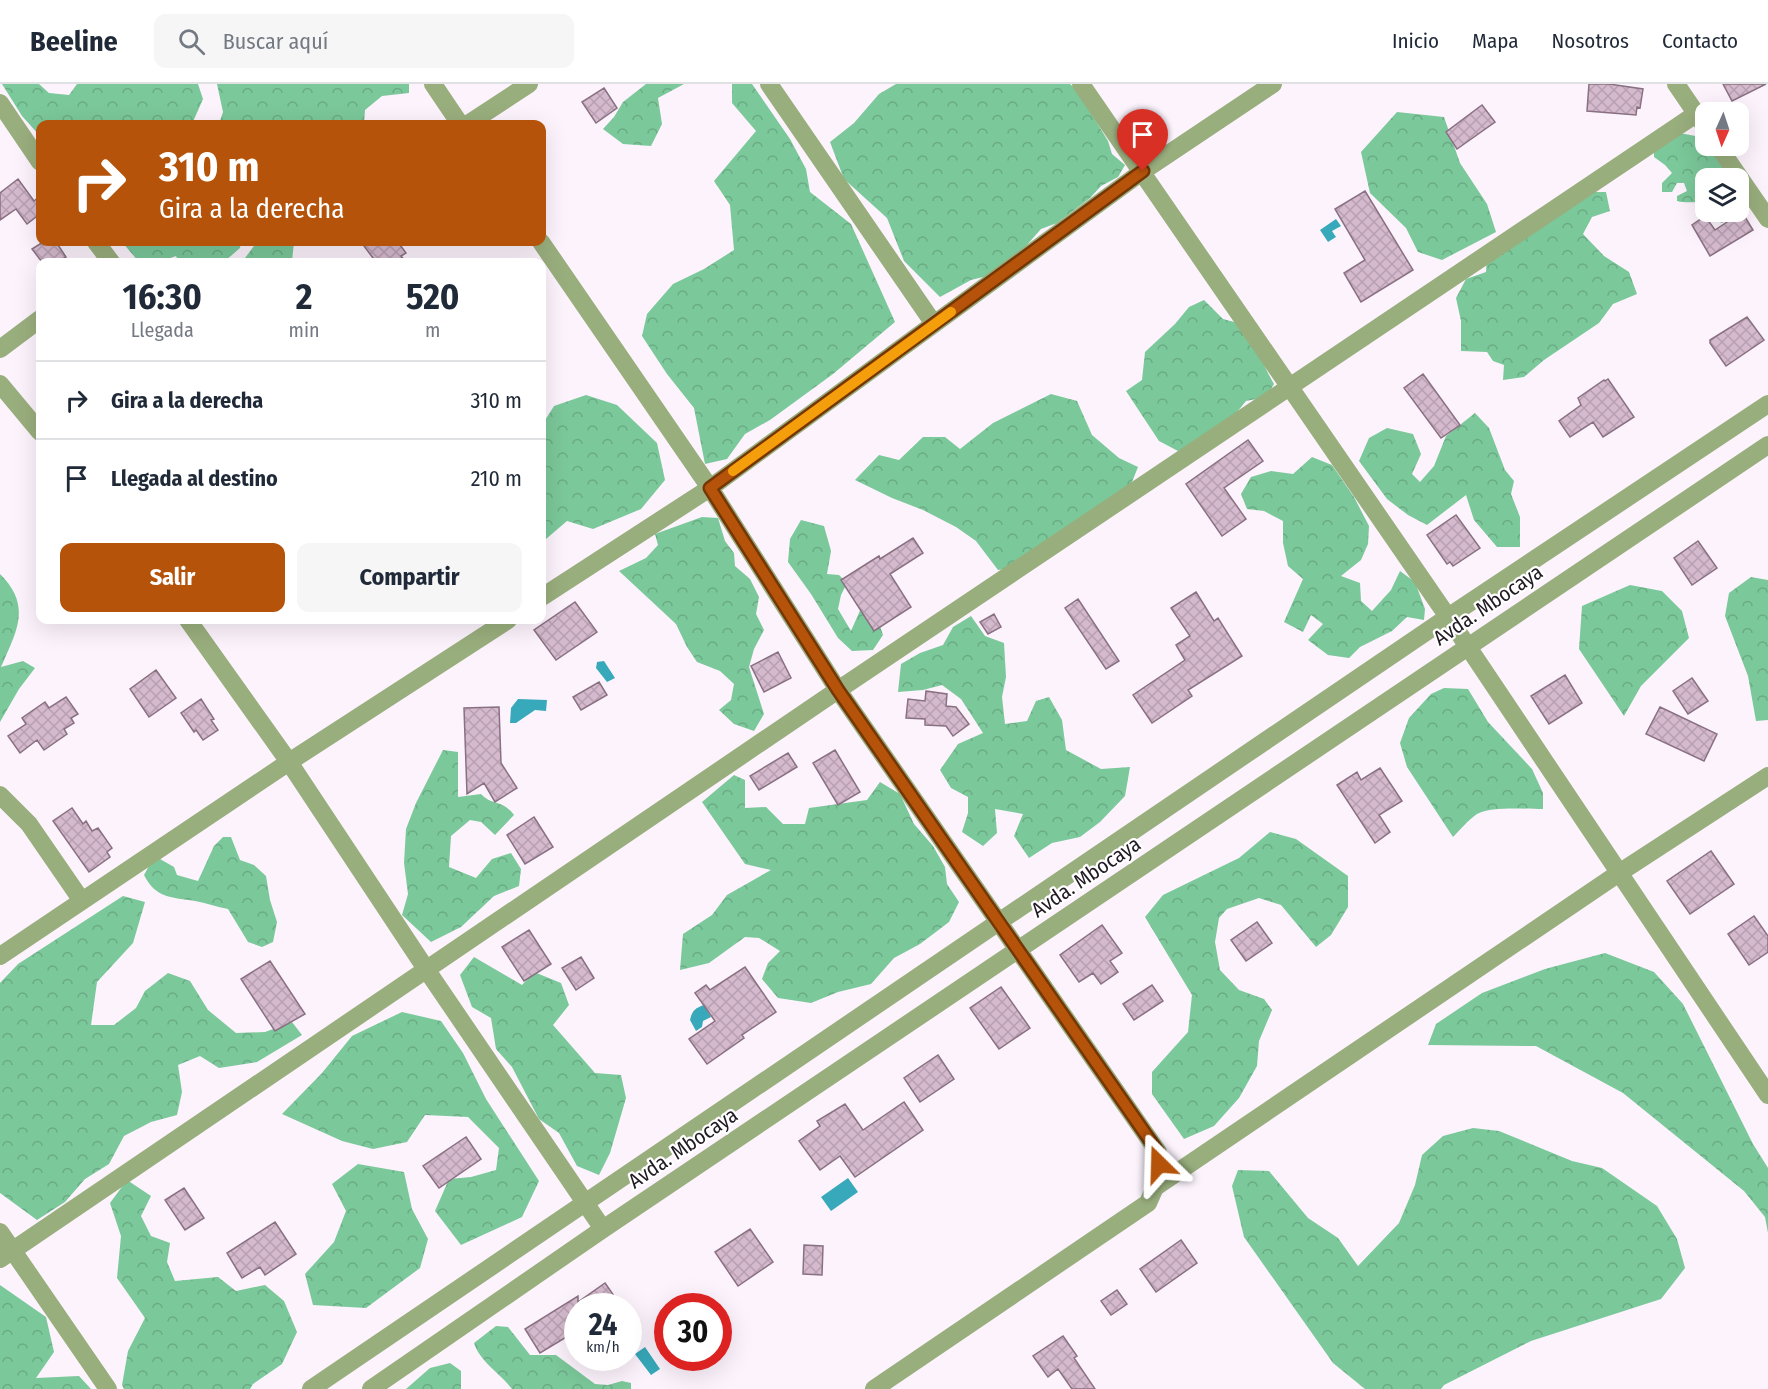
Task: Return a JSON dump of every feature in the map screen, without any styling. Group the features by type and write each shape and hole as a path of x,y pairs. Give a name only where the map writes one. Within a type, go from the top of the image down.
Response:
{"street":[{"path":"433,84 457,120"},
{"path":"474,120 529,84"},
{"path":"769,84 934,324"},
{"path":"1081,84 1448,617 1768,1095"},
{"path":"546,594 710,488 1143,171 1273,84"},
{"path":"1676,84 1695,112"},
{"path":"0,103 36,156"},
{"path":"6,1255 1290,386 1695,125"},
{"path":"1725,156 1768,219"},
{"path":"544,246 710,488 838,690 1158,1152 1160,1176 1148,1203 874,1389"},
{"path":"0,349 36,322"},
{"path":"0,384 36,427"},
{"path":"311,1389 1448,617 1768,404"},
{"name":"Avda. Mbocaya","path":"371,1389 603,1229 1768,445"},
{"path":"191,624 289,762 426,969 603,1229"},
{"path":"0,956 289,762 501,624"},
{"path":"1154,1188 1619,873 1768,776"},
{"path":"0,795 29,824 82,901"},
{"path":"0,1232 6,1255 108,1389"}],"green space":[{"path":"2,84 39,84 49,93 69,95 77,84 198,84 203,99 194,120 36,120 36,132 22,116"},
{"path":"217,84 409,84 409,93 382,96 365,110 364,120 220,120 223,112"},
{"path":"646,84 684,84 658,98 662,124 651,146 623,144 603,129 623,102"},
{"path":"732,84 752,84 790,139 806,169 810,192 851,224 895,322 833,374 770,420 745,434 727,459 705,464 694,408 667,374 642,336 647,314 673,284 704,269 734,250 730,205 714,181 756,131 732,103"},
{"path":"896,84 1070,84 1078,91 1108,141 1112,154 1125,165 1118,177 1101,186 1090,198 1057,223 1041,229 1026,246 987,276 971,280 940,297 904,261 887,218 844,179 830,142 854,123 879,94"},
{"path":"1397,112 1444,117 1460,163 1487,204 1496,232 1442,260 1418,252 1406,228 1370,193 1361,152"},
{"path":"1674,132 1695,136 1695,156 1715,156 1722,168 1695,168 1695,203 1677,201 1677,196 1687,191 1684,183 1677,183 1672,192 1662,192 1662,183 1672,173 1654,157 1654,150"},
{"path":"1592,192 1606,192 1610,211 1592,217 1583,234 1604,256 1629,272 1637,294 1613,304 1599,323 1544,360 1524,377 1503,380 1504,365 1493,361 1487,352 1461,351 1461,321 1456,298 1466,279 1486,272 1487,254"},
{"path":"125,246 240,246 229,258 177,258 176,256 136,258"},
{"path":"254,246 294,246 292,258 245,258"},
{"path":"1204,300 1223,319 1249,326 1274,384 1266,397 1246,401 1219,434 1178,451 1159,441 1126,391 1142,380 1145,352 1175,324 1189,307"},
{"path":"1051,394 1077,401 1092,435 1119,458 1138,467 1130,487 1027,566 998,570 976,541 956,527 855,480 879,455 899,460 923,437 945,437 960,449 993,423"},
{"path":"586,395 617,405 657,443 665,480 641,509 593,529 567,521 546,539 546,419 554,406"},
{"path":"1475,413 1489,428 1505,470 1514,481 1511,494 1520,517 1520,547 1497,547 1474,520 1466,495 1427,525 1408,515 1387,499 1359,461 1369,438 1387,428 1413,434 1421,454 1412,474 1420,482 1434,466 1446,436"},
{"path":"1312,457 1332,465 1354,497 1369,526 1368,544 1361,560 1341,576 1360,583 1361,601 1372,611 1391,590 1400,571 1415,582 1425,609 1424,620 1407,617 1392,631 1360,647 1349,658 1328,655 1308,640 1323,624 1311,615 1303,632 1284,622 1303,579 1288,566 1283,543 1283,521 1264,511 1247,509 1241,494 1251,477 1271,471 1293,474"},
{"path":"702,517 718,518 725,541 734,553 735,566 750,579 759,597 756,614 764,630 754,649 749,667 764,714 754,731 734,724 719,710 731,700 734,684 720,671 697,662 676,624 619,571 646,558 658,545 655,534"},
{"path":"801,520 824,526 831,551 827,574 839,575 847,583 838,609 851,631 862,606 878,620 883,635 873,650 852,651 838,638 788,562 790,539"},
{"path":"0,574 10,586 19,608 16,630 1,667 23,661 35,668 19,689 0,722"},
{"path":"1751,577 1768,580 1768,720 1756,721 1748,676 1725,616 1729,593"},
{"path":"1630,585 1662,591 1682,611 1689,638 1641,686 1624,716 1579,649 1582,606"},
{"path":"971,616 985,636 1004,643 1006,677 1002,697 1005,724 1027,721 1036,701 1049,697 1062,720 1066,750 1101,769 1130,767 1125,796 1100,822 1080,837 1052,843 1029,858 1014,836 1023,814 995,809 997,833 983,846 962,832 968,813 968,797 951,788 940,770 958,744 983,733 961,699 942,685 923,690 898,692 901,664 920,653 943,645 953,627"},
{"path":"1444,688 1468,689 1488,722 1532,769 1543,793 1543,809 1508,808 1483,811 1470,819 1453,837 1407,767 1400,743 1409,718 1431,694"},
{"path":"443,750 458,752 458,797 481,794 501,804 514,815 495,835 481,822 470,820 451,836 449,867 476,878 492,859 511,853 521,869 519,886 494,896 461,927 431,942 402,915 408,894 404,863 406,829 416,803"},
{"path":"734,775 745,780 745,808 766,807 783,824 805,824 809,808 867,800 880,782 900,794 914,824 933,846 945,867 947,884 959,902 949,922 920,944 894,958 871,984 838,992 811,1003 778,998 762,979 768,963 780,951 759,938 745,937 709,963 680,970 683,934 712,915 727,895 771,870 745,864 702,802"},
{"path":"1270,832 1296,839 1348,876 1348,907 1331,935 1316,947 1281,905 1259,898 1227,909 1219,918 1215,942 1220,970 1239,990 1264,999 1272,1010 1259,1041 1257,1066 1239,1098 1214,1126 1184,1139 1152,1094 1152,1072 1188,1032 1192,995 1145,917 1163,895 1239,858"},
{"path":"223,837 231,837 240,860 254,865 266,876 277,922 273,942 262,947 248,942 228,909 165,896 154,889 144,875 150,864 160,859 174,867 177,875 198,881 214,846"},
{"path":"123,896 145,902 133,943 97,982 91,1025 114,1025 136,1008 145,991 168,973 190,981 208,1010 236,1033 265,1032 292,1022 302,1035 257,1062 219,1068 200,1056 178,1065 182,1092 177,1115 151,1122 124,1136 109,1164 85,1179 65,1202 37,1220 0,1193 0,983 18,964"},
{"path":"1605,953 1654,972 1683,1004 1753,1144 1768,1168 1768,1233 1765,1217 1744,1191 1623,1093 1536,1046 1428,1045 1436,1024 1482,993 1545,969"},
{"path":"474,957 522,985 534,972 561,983 569,1005 553,1025 595,1073 621,1075 626,1098 610,1153 599,1175 577,1166 559,1133 539,1119 512,1067 496,1049 491,1018 472,1007 460,975"},
{"path":"402,1012 441,1021 463,1053 486,1099 539,1181 522,1217 461,1245 435,1211 449,1179 471,1177 496,1170 499,1148 468,1117 425,1115 407,1142 373,1149 342,1141 282,1114 322,1073 352,1036"},
{"path":"1473,1128 1499,1131 1572,1161 1602,1168 1657,1206 1677,1239 1685,1268 1661,1299 1531,1341 1444,1385 1441,1389 1365,1389 1333,1363 1244,1237 1232,1186 1238,1170 1269,1171 1308,1218 1338,1238 1358,1266 1399,1223 1415,1185 1422,1155 1443,1136"},
{"path":"358,1164 404,1172 412,1209 428,1239 420,1268 366,1308 313,1305 305,1274 334,1242 346,1211 332,1184"},
{"path":"127,1180 151,1196 141,1216 151,1236 170,1243 167,1262 175,1281 218,1277 236,1291 265,1285 284,1301 297,1332 282,1364 253,1384 250,1389 124,1389 122,1385 128,1351 145,1318 117,1278 121,1236 110,1203"},
{"path":"0,1285 46,1317 54,1352 36,1378 79,1376 91,1389 0,1389"},
{"path":"496,1326 508,1327 530,1355 556,1355 564,1361 564,1371 578,1371 595,1384 608,1385 622,1381 631,1383 631,1389 512,1389 485,1362 474,1343"},
{"path":"450,1363 461,1371 461,1389 406,1389 430,1368"}],"water":[{"path":"1336,219 1341,226 1332,231 1336,237 1328,242 1320,230"},
{"path":"604,661 615,678 607,682 596,668 597,662"},
{"path":"518,699 547,700 546,711 535,710 516,723 510,723 511,708"},
{"path":"704,1005 711,1017 703,1021 702,1027 696,1031 690,1020 694,1010"},
{"path":"848,1178 858,1192 831,1211 821,1197"},
{"path":"645,1347 654,1360 654,1371 657,1371 651,1375 642,1363 642,1349"}],"building":[{"path":"1589,84 1609,84 1643,89 1640,108 1637,107 1636,115 1587,111"},
{"path":"1723,84 1766,84 1732,101"},
{"path":"604,88 617,108 596,123 582,102"},
{"path":"1482,105 1495,122 1457,149 1446,132"},
{"path":"18,179 34,201 36,199 36,217 27,224 16,209 0,220 0,193"},
{"path":"1365,191 1413,270 1361,302 1344,273 1365,260 1335,209"},
{"path":"1696,222 1709,222 1715,230 1727,222 1748,222 1753,230 1710,256 1692,225"},
{"path":"37,246 59,246 66,257 39,258 32,249"},
{"path":"364,246 401,246 406,253 401,256 403,258 373,258"},
{"path":"1747,317 1764,340 1726,366 1710,340"},
{"path":"1423,374 1460,425 1441,438 1404,388"},
{"path":"1608,379 1634,417 1603,437 1593,422 1570,437 1559,421 1581,405 1578,398"},
{"path":"1248,440 1263,461 1224,488 1246,519 1222,536 1186,484"},
{"path":"1456,515 1480,548 1453,566 1450,562 1447,564 1427,535"},
{"path":"913,538 923,553 890,574 911,607 874,631 841,580"},
{"path":"1698,541 1717,568 1692,585 1674,558"},
{"path":"1196,592 1214,621 1218,618 1242,656 1188,690 1192,696 1152,723 1133,695 1185,660 1176,645 1190,636 1171,608"},
{"path":"1078,599 1119,661 1106,669 1065,608"},
{"path":"575,602 597,632 556,660 534,630 546,624"},
{"path":"994,614 1001,627 988,634 980,622"},
{"path":"778,652 791,678 764,692 751,666"},
{"path":"156,670 176,698 149,717 130,689"},
{"path":"1565,675 1582,703 1549,724 1531,696"},
{"path":"1692,678 1708,701 1688,714 1673,691"},
{"path":"599,682 607,695 581,710 573,697"},
{"path":"926,691 947,694 946,706 956,707 969,724 953,736 946,726 925,725 925,719 906,718 908,699 925,701"},
{"path":"66,697 78,714 71,718 74,723 64,729 67,734 44,750 37,740 20,753 8,736 26,724 22,718 45,702 49,708"},
{"path":"201,699 218,730 203,740 196,730 194,732 181,713"},
{"path":"499,707 501,763 517,788 495,802 484,783 467,794 464,708"},
{"path":"1660,707 1717,734 1704,761 1646,734"},
{"path":"835,750 860,792 838,805 813,763"},
{"path":"788,753 797,767 759,790 750,776"},
{"path":"1380,768 1402,801 1379,815 1390,832 1375,843 1337,785 1357,772 1361,780"},
{"path":"72,808 83,824 86,821 92,831 98,828 112,848 107,852 110,857 89,872 53,821"},
{"path":"534,817 553,847 525,864 507,835"},
{"path":"1711,851 1734,884 1690,914 1667,881"},
{"path":"1754,916 1768,936 1768,952 1749,965 1728,934"},
{"path":"1257,922 1272,943 1246,961 1231,940"},
{"path":"1102,925 1122,953 1110,961 1118,972 1101,984 1093,973 1079,982 1060,955"},
{"path":"529,930 551,964 524,981 502,947"},
{"path":"581,957 594,978 576,990 562,968"},
{"path":"270,961 305,1014 275,1031 241,979"},
{"path":"745,967 776,1012 742,1035 744,1038 707,1064 689,1039 715,1021 695,993 706,985 710,990"},
{"path":"1152,985 1163,1001 1134,1020 1123,1004"},
{"path":"1001,987 1030,1028 999,1049 970,1008"},
{"path":"938,1055 954,1079 920,1102 904,1078"},
{"path":"904,1102 923,1130 855,1177 840,1156 820,1170 799,1141 820,1126 817,1121 845,1104 863,1130"},
{"path":"466,1137 481,1159 439,1188 423,1166"},
{"path":"184,1188 204,1218 185,1230 165,1200"},
{"path":"275,1222 296,1254 265,1275 260,1267 242,1278 227,1253"},
{"path":"750,1229 773,1262 738,1286 715,1252"},
{"path":"1181,1240 1197,1263 1156,1292 1140,1269"},
{"path":"804,1245 823,1246 822,1275 803,1274"},
{"path":"605,1283 612,1293 591,1293"},
{"path":"1117,1290 1127,1304 1111,1315 1101,1301"},
{"path":"564,1305 564,1338 540,1353 525,1329"},
{"path":"1063,1336 1077,1356 1074,1358 1095,1389 1072,1389 1058,1369 1048,1377 1033,1356"}],"slow traffic":[{"path":"733,471 951,312"}],"route":[{"path":"1143,171 710,488 838,690 1158,1152 1159,1164"}]}
